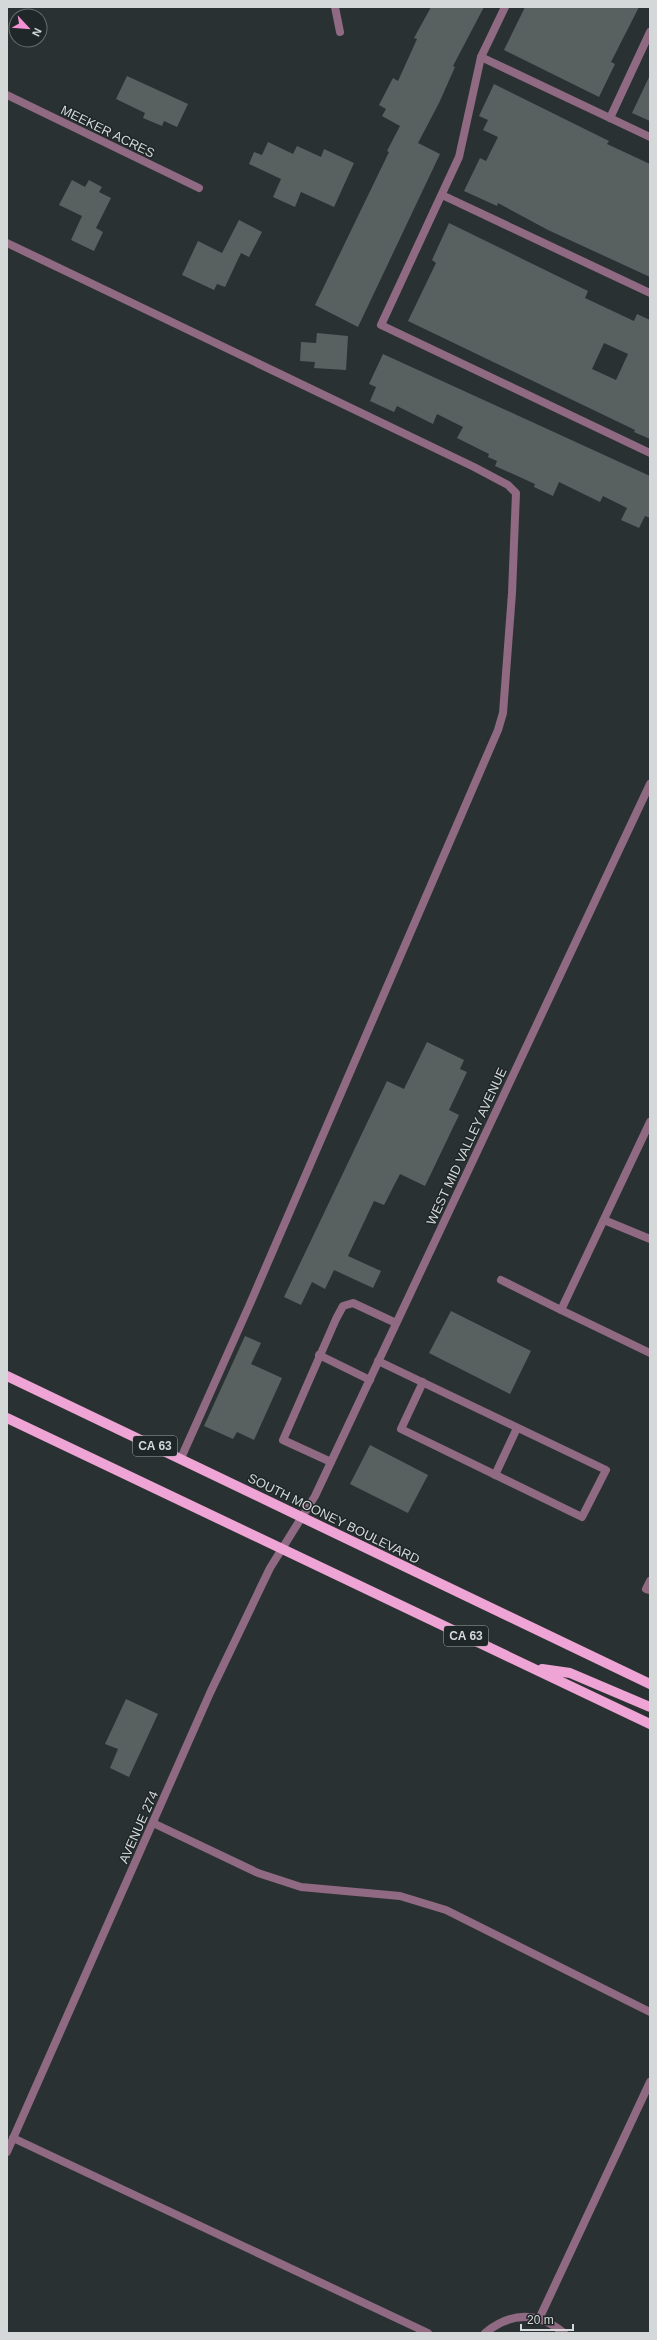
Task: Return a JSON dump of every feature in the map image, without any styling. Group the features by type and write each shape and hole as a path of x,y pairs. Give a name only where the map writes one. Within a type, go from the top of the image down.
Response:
{"main road":[{"name":"SOUTH MOONEY BOULEVARD","path":"7,1376 650,1684"},
{"name":"CA 63","path":"7,1418 650,1724"},
{"path":"534,1668 570,1673 650,1707"}],"street":[{"path":"335,7 340,32"},
{"path":"505,7 482,57 459,157 381,325 650,453"},
{"path":"610,118 650,32"},
{"path":"482,57 650,137"},
{"name":"MEEKER ACRES","path":"7,95 199,188"},
{"path":"442,195 650,293"},
{"path":"7,243 467,464 508,485 516,493 512,593 503,714 498,730 250,1306 180,1458"},
{"name":"WEST MID VALLEY AVENUE","path":"302,1517 331,1462 370,1380 650,784"},
{"path":"561,1310 650,1122"},
{"path":"604,1220 650,1239"},
{"path":"501,1280 650,1353"},
{"path":"331,1462 283,1440 319,1355 343,1306 348,1303 353,1303 396,1323"},
{"path":"319,1355 370,1380"},
{"path":"378,1362 423,1382 606,1470 582,1517 401,1429 423,1382"},
{"path":"495,1475 518,1428"},
{"name":"AVENUE 274","path":"7,2152 210,1693 270,1568 302,1517"},
{"path":"650,1581 646,1589 650,1590"},
{"path":"153,1823 258,1873 301,1887 400,1896 446,1910 650,2012"},
{"path":"539,2319 650,2082"},
{"path":"13,2138 428,2333"},
{"path":"485,2333 496,2324 514,2317 533,2317 551,2323 564,2333"}],"building":[{"path":"431,7 484,7 453,66 455,67 439,103 418,143 440,154 358,327 315,305 389,152 387,151 400,126 382,116 386,109 379,105 393,78 398,81 417,39 414,38"},
{"path":"525,7 639,7 611,62 615,64 599,97 504,50"},
{"path":"650,75 650,121 632,113"},
{"path":"127,76 188,104 177,127 164,121 162,126 143,118 145,113 116,99"},
{"path":"494,84 609,141 607,144 650,164 650,277 548,230 498,203 497,206 464,191 480,158 486,161 498,137 483,130 488,120 479,116"},
{"path":"268,142 293,154 297,146 321,157 324,149 354,163 334,207 301,192 295,207 273,197 281,179 249,164 254,152 262,155"},
{"path":"72,180 85,187 89,180 102,187 99,192 111,198 96,228 103,232 94,251 71,240 82,216 59,205"},
{"path":"239,220 262,232 249,257 241,253 225,287 217,284 214,290 182,275 198,241 222,253"},
{"path":"449,223 588,291 585,298 634,321 637,314 650,320 650,439 634,432 635,430 408,321 436,263 432,260","holes":["604,343 628,354 616,380 592,369"]},
{"path":"317,333 348,336 346,370 314,368 315,362 300,361 301,342 316,343"},
{"path":"383,354 650,476 650,518 645,516 639,528 621,520 627,508 603,496 600,502 559,482 553,496 534,487 535,484 495,466 497,461 488,457 489,454 457,438 463,427 437,414 433,424 397,406 394,412 370,401 376,387 369,384"},
{"path":"427,1042 464,1060 460,1069 467,1072 449,1110 459,1115 425,1186 400,1174 384,1205 374,1201 348,1256 381,1271 373,1288 334,1270 325,1289 312,1282 301,1305 284,1297 387,1081 404,1089"},
{"path":"451,1311 531,1351 510,1394 429,1353"},
{"path":"245,1336 261,1343 251,1364 282,1378 254,1440 237,1432 233,1439 204,1426"},
{"path":"370,1445 428,1475 408,1513 350,1484"},
{"path":"126,1699 158,1714 129,1777 110,1768 118,1749 105,1744"}]}
